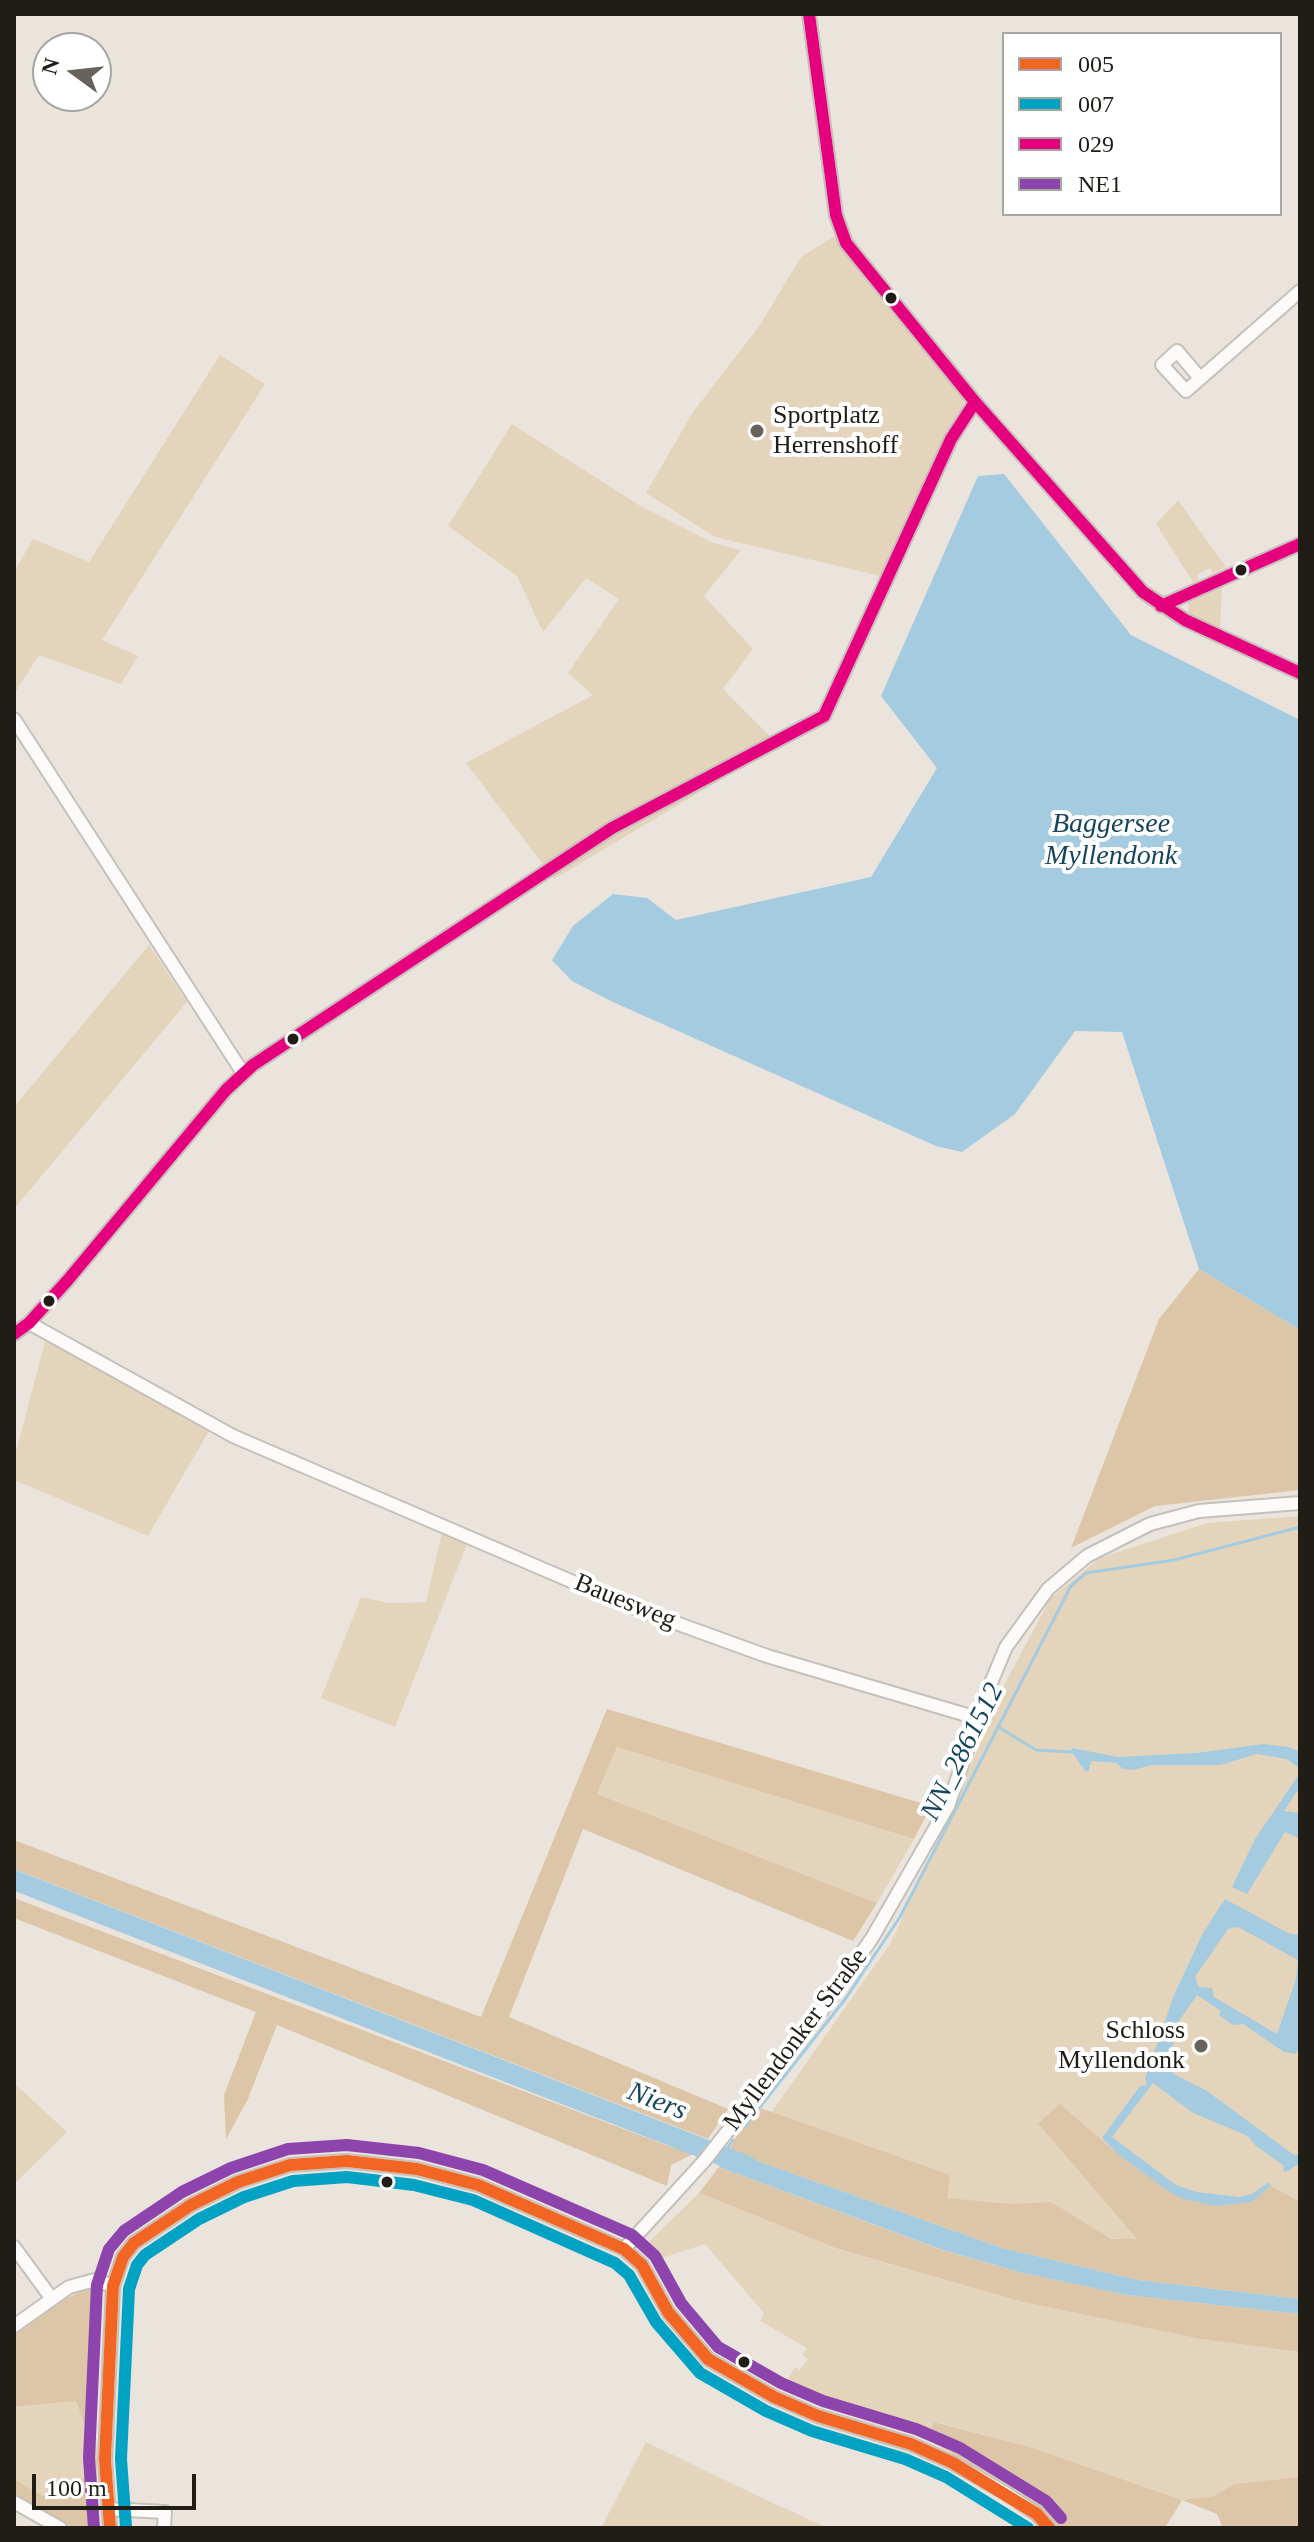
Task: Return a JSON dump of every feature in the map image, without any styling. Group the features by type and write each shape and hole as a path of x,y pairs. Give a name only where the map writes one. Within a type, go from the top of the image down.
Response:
{"street":[{"path":"811,16 840,230 861,263 975,402 1136,586 1161,606 1230,643 1300,673"},
{"path":"1200,378 1300,291"},
{"path":"14,1334 29,1323 243,1073 612,828 824,716 951,439 975,402"},
{"path":"1161,606 1300,544"},
{"path":"14,719 243,1073"},
{"name":"Bauesweg","path":"29,1323 233,1436 629,1606 767,1656 977,1718"},
{"name":"Myllendonker Straße","path":"624,2249 722,2139 818,2016 885,1918 948,1806 998,1663 1016,1630 1048,1589 1087,1556 1134,1529 1213,1509 1300,1503"},
{"path":"110,2528 105,2459 113,2286 128,2249 154,2229 238,2182 290,2165 347,2161 428,2172 478,2185 624,2249 642,2265 668,2312 708,2359 774,2397 818,2416 911,2444 953,2463 1037,2514 1049,2528"},
{"path":"14,2247 52,2299"},
{"path":"14,2326 83,2282 95,2280 113,2286"},
{"path":"14,2502 60,2528"},
{"path":"108,2509 165,2512 164,2528"}],"shaded area":[{"path":"835,236 963,396 963,409 885,577 715,537 646,493 693,412 760,325 801,257"},
{"path":"220,355 265,384 102,640 138,656 121,684 39,655 14,694 14,572 33,539 89,562"},
{"path":"512,424 639,505 713,543 741,550 704,596 753,649 723,689 779,745 554,879 466,763 593,695 568,673 619,599 586,578 543,632 517,576 448,526"},
{"path":"1178,500 1226,567 1213,573 1210,568 1197,575 1199,579 1193,582 1156,524"},
{"path":"1222,588 1220,630 1188,615 1189,602"},
{"path":"149,945 187,1002 14,1209 14,1107"},
{"path":"1199,1269 1300,1330 1300,1490 1155,1506 1071,1548 1159,1319"},
{"path":"46,1338 210,1429 148,1536 14,1480 14,1459"},
{"path":"1300,1516 1300,2272 1004,2219 761,2127 890,1944 956,1803 1000,1693 1050,1599 1100,1558 1207,1523"},
{"path":"442,1533 467,1544 395,1727 321,1698 361,1597 389,1603 426,1602"},
{"path":"607,1709 931,1806 914,1839 617,1747 597,1794 877,1903 853,1941 583,1829 509,2017 728,2109 708,2139 14,1869 14,1840 481,2017"},
{"path":"617,1747 914,1839 877,1903 597,1794"},
{"path":"14,1898 671,2147 684,2146 693,2154 671,2165 667,2186 277,2025 247,2101 226,2139 224,2095 256,2012 14,1918"},
{"path":"14,2083 67,2132 14,2184"},
{"path":"1060,2104 1119,2155 1168,2191 1216,2206 1251,2202 1271,2186 1300,2202 1300,2299 1138,2280 1002,2248 729,2151 752,2105 950,2175 947,2198 1011,2204 1051,2202 1111,2239 1137,2239 1038,2123"},
{"path":"719,2167 942,2250 1023,2273 1127,2295 1300,2314 1300,2352 1200,2339 1019,2301 838,2249 699,2193"},
{"path":"699,2193 840,2250 1019,2301 1200,2339 1300,2352 1300,2477 1234,2484 1214,2496 1182,2500 1030,2447 948,2425 934,2422 927,2439 819,2405 783,2387 795,2367 800,2370 808,2359 802,2355 807,2348 760,2321 764,2313 705,2244 656,2260 648,2243"},
{"path":"89,2288 98,2290 102,2296 95,2404 99,2528 73,2528 14,2493 14,2479 43,2496 84,2478 86,2429 76,2401 14,2407 14,2333 67,2298"},
{"path":"76,2401 86,2429 84,2478 43,2496 14,2479 14,2407"},
{"path":"934,2422 1030,2447 1182,2500 1165,2528 1060,2528 1020,2492 927,2439"},
{"path":"646,2442 760,2497 828,2528 601,2528"},
{"path":"1300,2477 1300,2528 1223,2528 1217,2514 1182,2500 1214,2496 1234,2484"}],"water":[{"name":"Baggersee Myllendonk","path":"1004,474 1131,635 1300,720 1300,1330 1199,1269 1122,1032 1075,1031 1015,1114 962,1152 936,1146 613,1002 572,981 552,960 573,926 613,894 647,898 676,920 871,877 937,768 881,696 978,476"},
{"path":"1263,1744 1289,1747 1300,1752 1300,1769 1287,1759 1257,1754 1220,1765 1152,1765 1133,1770 1123,1769 1116,1763 1091,1761 1089,1771 1085,1771 1072,1752 1072,1748 1118,1757 1197,1753"},
{"path":"1300,1773 1300,1787 1284,1811 1300,1813 1300,1839 1285,1832 1247,1894 1232,1887 1255,1839"},
{"path":"1225,1899 1288,1933 1300,1935 1299,2049 1295,2054 1284,2052 1243,2024 1233,2025 1219,2015 1221,2011 1197,1995 1179,2021 1168,2063 1174,2074 1207,2091 1294,2155 1300,2155 1300,2163 1286,2172 1284,2166 1255,2145 1248,2136 1193,2113 1153,2083 1112,2137 1176,2185 1197,2192 1239,2197 1252,2194 1269,2182 1271,2186 1251,2202 1216,2206 1183,2199 1168,2191 1119,2155 1102,2138 1140,2086 1147,2085 1145,2078 1174,1995 1203,1933","holes":["1238,1927 1298,1960 1296,1979 1277,2034 1214,1997 1212,1988 1199,1987 1195,1977 1228,1929"]},
{"path":"729,2151 1002,2248 1138,2280 1300,2299 1300,2314 1127,2295 1023,2273 943,2250 719,2167"}],"waterway":[{"name":"NN_2861512","path":"745,2126 846,1998 900,1917 1071,1586 1086,1573 1174,1560 1300,1527"},
{"path":"1000,1728 1036,1750 1072,1752"},
{"name":"Niers","path":"14,1880 748,2166"},
{"name":"NN_2861512","path":"722,2157 733,2140"}],"transit line":[{"name":"029","path":"809,14 836,215 846,243 975,402 1143,592 1185,620 1300,673"},
{"name":"029","path":"14,1334 29,1323 67,1281 226,1090 253,1065 612,828 824,716 951,439 975,402"},
{"name":"029","path":"1161,606 1300,544"},
{"name":"NE1","path":"94,2528 89,2458 97,2285 109,2249 124,2231 182,2192 231,2168 288,2149 347,2145 419,2153 483,2170 632,2235 655,2256 681,2303 718,2347 781,2383 823,2401 916,2429 960,2448 1046,2501 1061,2518"},
{"name":"005","path":"110,2528 105,2459 113,2286 123,2257 134,2243 191,2205 238,2182 290,2165 347,2161 417,2169 478,2185 624,2249 642,2265 668,2312 708,2359 774,2397 818,2416 911,2444 953,2463 1037,2514 1049,2528"},
{"name":"007","path":"126,2527 121,2459 129,2289 137,2265 145,2255 199,2219 244,2197 293,2181 347,2177 414,2185 473,2200 615,2263 629,2275 656,2322 700,2373 766,2411 812,2431 905,2459 946,2477 1028,2528"}],"place":[{"name":"Sportplatz Herrenshoff","path":"757,431"},
{"name":"Schloss Myllendonk","path":"1201,2046"}]}
